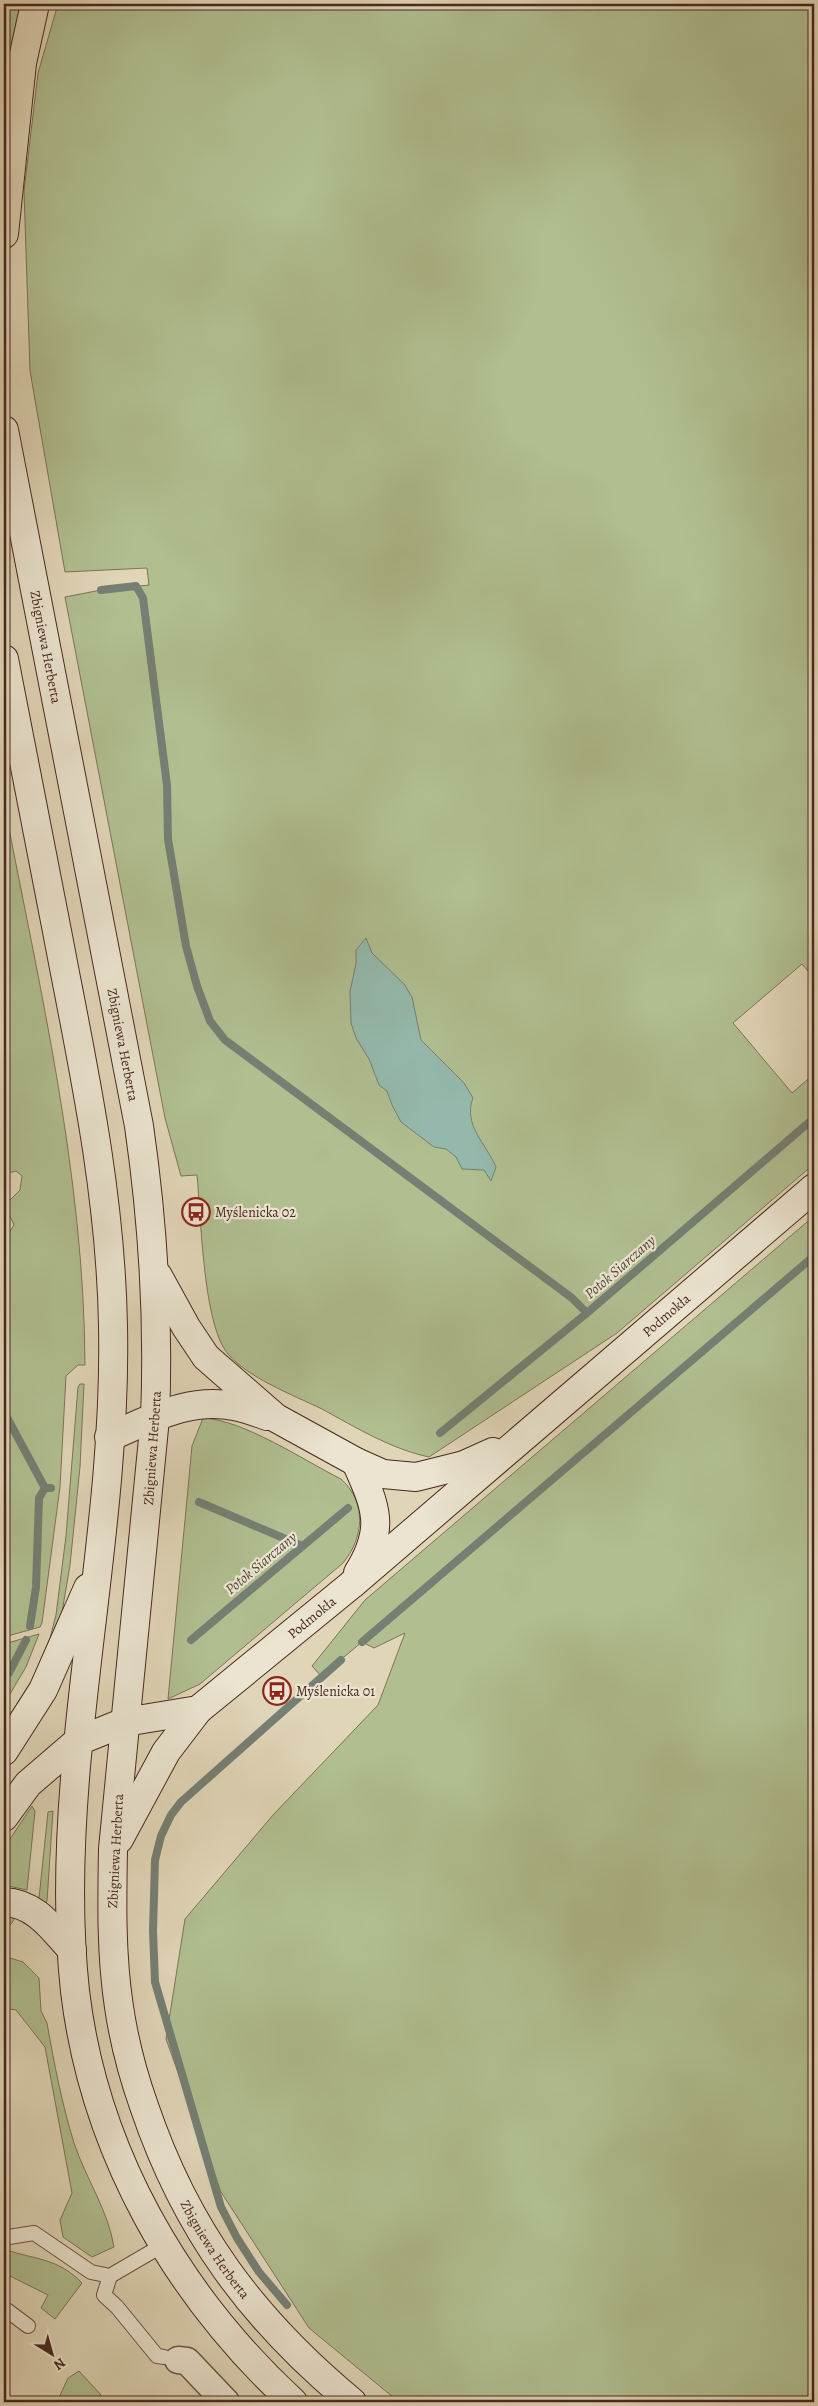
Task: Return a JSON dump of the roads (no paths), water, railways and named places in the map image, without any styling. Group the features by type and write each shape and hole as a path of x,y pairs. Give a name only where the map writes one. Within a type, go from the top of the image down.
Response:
{"highway":[{"path":"4,234 22,63 35,4"}],"main road":[{"name":"Zbigniewa Herberta","path":"4,430 139,1126 149,1201 154,1269 157,1363 155,1418 113,1849 111,1918 119,2008 140,2095 166,2166 200,2232 252,2306 298,2354 352,2402"},
{"path":"4,659 97,1143 111,1270 113,1350 110,1437 98,1566 78,1741 70,1873 72,1950 80,2024 97,2094 126,2171 163,2245 191,2289 235,2344 293,2402"},
{"name":"Podmokła","path":"113,1849 166,1752 198,1710 351,1584 814,1188"},
{"name":"Podmokła","path":"154,1269 186,1327 206,1357 276,1418 356,1462 383,1474 416,1477 464,1465 517,1442"},
{"path":"110,1437 176,1408 215,1404 234,1406 276,1418"},
{"path":"351,1584 371,1552 377,1519 356,1462"},
{"path":"4,1751 43,1690 98,1566"},
{"path":"4,1817 28,1784 78,1741 125,1722 198,1710"},
{"path":"4,1902 30,1907 45,1920 72,1950"}],"street":[{"path":"171,2358 188,2361 226,2402"}],"lane":[{"path":"4,2234 10,2237 34,2233 91,2272 110,2276"},
{"path":"163,2245 110,2276 104,2295 118,2307 157,2356 171,2358"},
{"path":"4,2308 28,2326"}],"water":[{"path":"366,938 372,953 404,984 412,997 421,1040 464,1083 473,1098 471,1117 473,1125 496,1167 491,1181 484,1170 462,1169 456,1157 446,1149 434,1147 401,1122 387,1091 379,1085 369,1059 356,1038 351,1023 350,992 356,963 356,950"}],"waterway":[{"path":"101,590 136,586 143,598 167,785 168,839 186,946 197,986 210,1021 225,1040 572,1298 587,1313"},
{"name":"Potok Siarczany","path":"440,1433 587,1313 814,1118"},
{"path":"362,1642 814,1256"},
{"path":"4,1412 45,1488 51,1488"},
{"path":"30,1626 36,1587 39,1498 45,1488"},
{"path":"199,1502 302,1546"},
{"name":"Potok Siarczany","path":"191,1640 348,1508"},
{"path":"9,1673 26,1640"},
{"path":"287,2305 259,2272 237,2238 221,2207 155,1982 153,1931 155,1860 161,1836 171,1815 181,1802 341,1660"}],"place":[{"name":"Myślenicka 02","path":"196,1212"},
{"name":"Myślenicka 01","path":"277,1691"}]}
